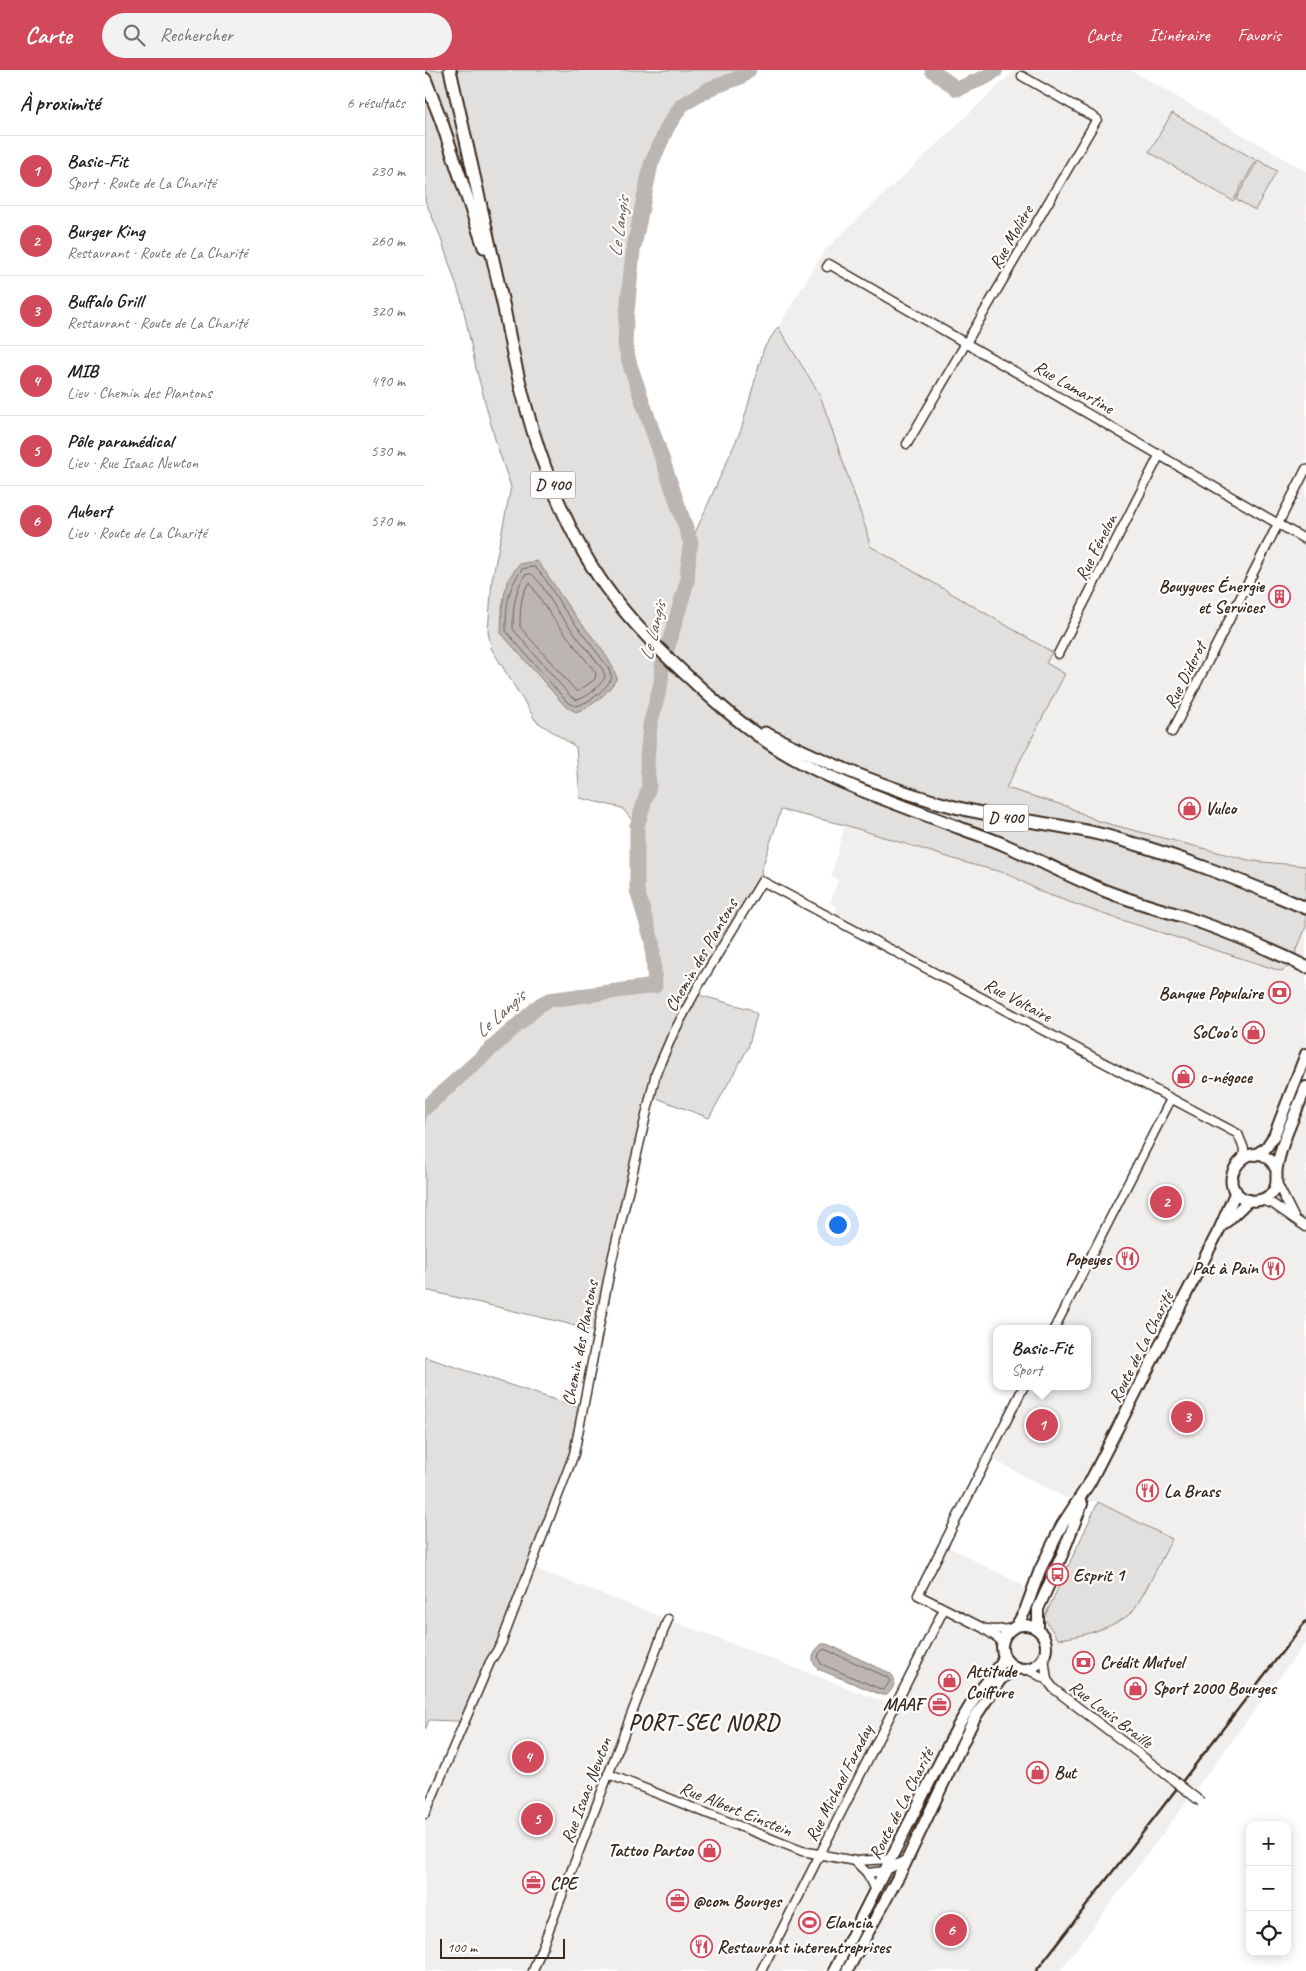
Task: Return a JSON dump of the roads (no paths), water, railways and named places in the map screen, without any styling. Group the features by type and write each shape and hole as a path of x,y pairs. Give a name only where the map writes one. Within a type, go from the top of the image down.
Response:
{"highway":[{"name":"D 400","path":"450,70 505,308 510,341 539,449 560,502 583,552 613,597 650,640 709,697 769,743 801,762 853,786 1006,845 1043,864 1105,891 1189,919 1306,967"},
{"name":"D 400","path":"425,79 441,120 505,308"},
{"name":"D 400","path":"741,722 843,770 903,792 956,807 1014,820 1067,826 1118,839 1217,871 1306,908"}],"main road":[{"path":"1306,1054 1274,1136 1266,1148 1255,1155 1243,1158 1236,1165 1232,1174 1232,1181 1236,1191 1241,1196 1249,1200 1260,1200 1271,1194 1277,1183 1276,1169 1284,1143 1306,1087"},
{"path":"1255,1155 1269,1160 1276,1169"},
{"name":"Route de La Charité","path":"1014,1627 1062,1525 1090,1482 1221,1228 1236,1191"},
{"name":"Route de La Charité","path":"1221,1228 1249,1200"},
{"name":"Route de La Charité","path":"1038,1628 1038,1609 1063,1554 1090,1482"},
{"path":"1028,1624 1038,1628 1046,1641 1047,1649 1044,1657 1037,1665 1027,1669 1015,1667 1004,1656 1002,1641 1014,1627 1028,1624"},
{"name":"Route de La Charité","path":"834,1971 971,1703 1001,1664 1004,1656"},
{"name":"Route de La Charité","path":"847,1971 908,1858 975,1717 1000,1680 1015,1667"},
{"path":"843,1971 891,1875 889,1866"}],"street":[{"name":"Rue Molière","path":"907,444 1097,119 1022,76"},
{"name":"Rue Lamartine","path":"827,268 829,264 1306,540"},
{"name":"Rue Fénelon","path":"1058,654 1160,454"},
{"name":"Rue Diderot","path":"1172,732 1306,469"},
{"name":"Rue Voltaire","path":"762,881 1238,1134 1244,1149 1243,1158"},
{"name":"Chemin des Plantons","path":"425,1814 490,1662 501,1644 574,1454 612,1260 656,1073 669,1042 699,985 762,881"},
{"path":"1056,1325 1171,1099"},
{"path":"1277,1183 1295,1219"},
{"path":"1260,1200 1273,1204 1306,1227"},
{"path":"1002,1641 983,1628 918,1595 1022,1390"},
{"name":"Rue Michael Faraday","path":"761,1971 944,1609"},
{"name":"Rue Isaac Newton","path":"533,1971 668,1619"},
{"path":"983,1628 993,1630 1014,1627"},
{"name":"Rue Louis Braille","path":"1044,1657 1047,1680"},
{"name":"Rue Louis Braille","path":"1027,1669 1047,1680 1061,1696 1201,1802"},
{"name":"Rue Albert Einstein","path":"608,1774 797,1849 820,1855 889,1866"},
{"name":"Rue Albert Einstein","path":"867,1872 908,1858"},
{"path":"855,1861 867,1872 875,1891"}],"water":[{"path":"537,561 568,606 602,649 617,678 599,699 576,712 565,706 501,633 502,608 507,581 519,564"},
{"path":"822,1644 827,1644 890,1673 894,1678 892,1690 887,1695 882,1695 818,1669 815,1666 813,1656"}],"waterway":[{"name":"Le Langis","path":"425,1108 541,1004 549,1000 655,986 652,941 637,890 637,826 649,787 647,760 650,725 661,683 662,666 687,582 691,543 630,365 625,345 633,251 651,164 668,126 682,105 711,88 741,77 749,70"},
{"name":"Le Langis","path":"932,70 957,89 986,77 996,70"}],"railway":[{"path":"1036,1971 1306,1621"}],"place":[{"name":"Bouygues Énergie et Services","path":"1280,596"},
{"name":"Vulco","path":"1189,808"},
{"name":"Banque Populaire","path":"1279,993"},
{"name":"SoCoo'c","path":"1253,1032"},
{"name":"c-négoce","path":"1184,1077"},
{"name":"Burger King","path":"1166,1202"},
{"name":"Popeyes","path":"1127,1259"},
{"name":"Pat à Pain","path":"1274,1268"},
{"name":"Buffalo Grill","path":"1187,1417"},
{"name":"Basic-Fit","path":"1042,1425"},
{"name":"La Brass","path":"1148,1491"},
{"name":"Esprit 1","path":"1057,1575"},
{"name":"Crédit Mutuel","path":"1084,1662"},
{"name":"Attitude Coiffure","path":"950,1681"},
{"name":"Sport 2000 Bourges","path":"1136,1688"},
{"name":"MAAF","path":"939,1704"},
{"name":"MIB","path":"528,1757"},
{"name":"But","path":"1038,1772"},
{"name":"Pôle paramédical","path":"537,1819"},
{"name":"Tattoo Partoo","path":"709,1850"},
{"name":"CPE","path":"534,1883"},
{"name":"@com Bourges","path":"677,1901"},
{"name":"Elancia","path":"809,1922"},
{"name":"Aubert","path":"951,1930"},
{"name":"Restaurant interentreprises","path":"701,1947"}],"district":[{"name":"PORT-SEC NORD","path":"704,1723"}]}
